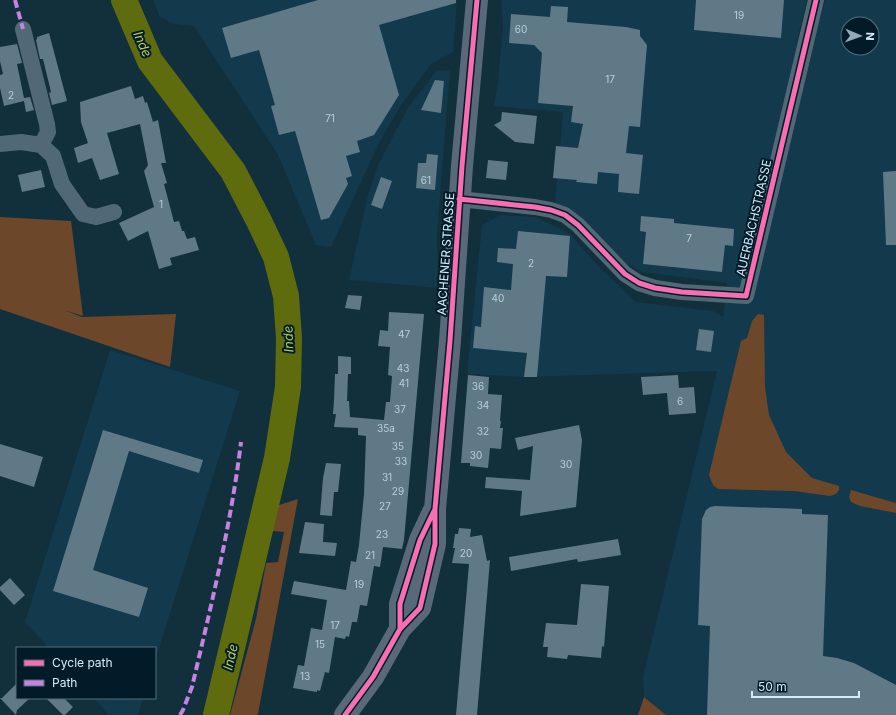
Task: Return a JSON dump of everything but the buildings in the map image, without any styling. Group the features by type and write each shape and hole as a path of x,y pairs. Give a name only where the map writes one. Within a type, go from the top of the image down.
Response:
{"main road":[{"name":"AACHENER STRASSE","path":"345,715 373,677 400,629 420,608 435,544 435,509 450,341 459,199 477,0"}],"street":[{"name":"AUERBACHSTRASSE","path":"459,199 536,207 565,215 578,225 626,274 639,283 655,288 682,292 746,296 816,0"},
{"path":"23,29 47,124 48,132 41,145"},
{"path":"0,144 21,142 41,145 52,156 62,184 83,214 96,217 114,212"}],"shaded area":[{"path":"153,0 457,0 453,52 431,64 401,105 379,143 331,247 316,245 278,155 194,26 174,24 160,17"},
{"path":"501,0 807,0 797,41 813,42 825,0 896,0 896,715 666,715 644,697 643,677 717,371 523,377 467,374 482,225 500,215 536,217 570,234 600,268 636,302 713,311 723,317 727,283 642,272 627,264 583,221 555,202 563,112 494,106 503,26"},
{"path":"437,70 450,71 437,233 438,288 349,280 367,199 378,165 408,108"},
{"path":"0,217 71,221 83,316 64,310 82,317 176,314 170,367 0,309"},
{"path":"758,314 764,315 765,387 769,415 786,452 812,478 839,486 839,490 836,494 830,496 794,491 718,489 713,485 709,475 741,341 747,338 752,321"},
{"path":"110,350 240,391 156,658 156,647 48,647 25,622"},
{"path":"851,490 896,503 896,513 860,506 851,502 849,497"},
{"path":"298,499 258,714 230,715 256,619 266,563 278,562 284,532 272,531 276,506"},
{"path":"644,697 666,715 638,715"},
{"path":"95,699 143,699 138,715 109,715"}],"waterway":[{"name":"Inde","path":"124,0 150,61 233,171 276,257 286,296 289,338 288,387 277,458 216,715"}],"marked path":[{"path":"15,0 23,29"},
{"path":"180,715 192,687 213,596 232,504 241,442"}],"cycle path":[{"path":"345,715 373,677 400,629 420,608 435,544 435,509 450,341 462,166 477,0"},
{"path":"459,199 535,207 551,210 565,215 578,225 625,274 639,283 655,288 682,292 746,296 816,0"},
{"path":"400,629 400,604 420,540 434,511"}]}
